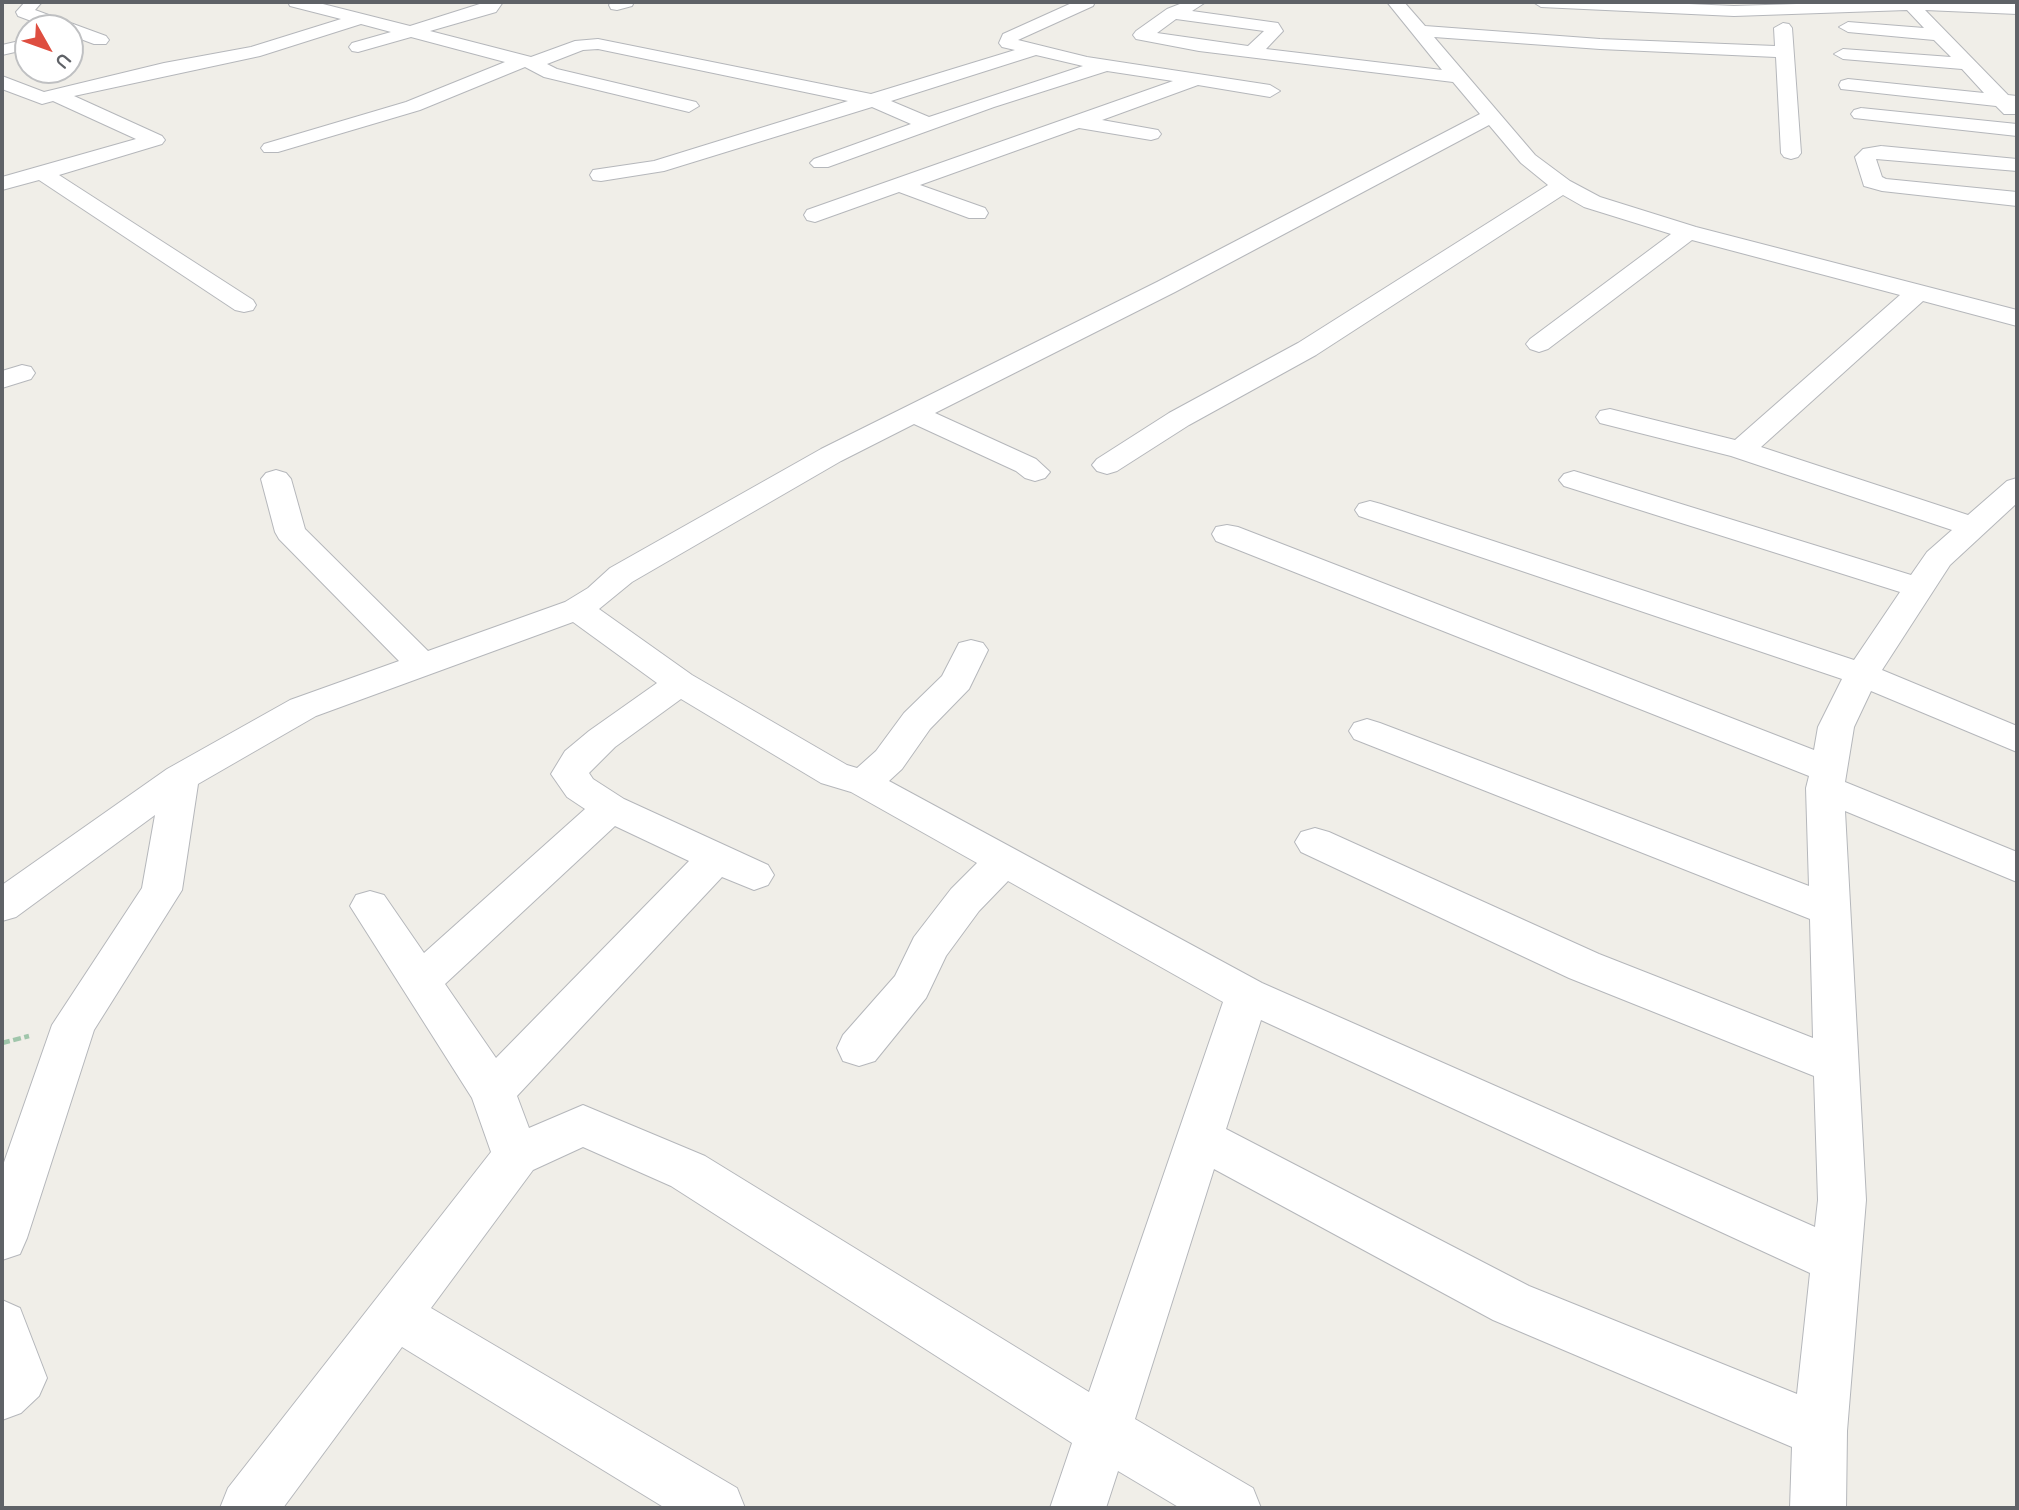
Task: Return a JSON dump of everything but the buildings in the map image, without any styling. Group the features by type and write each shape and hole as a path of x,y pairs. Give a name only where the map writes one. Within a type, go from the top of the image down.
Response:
{"street":[{"path":"29,14 24,12 34,2"},
{"path":"296,2 528,62 551,73 690,106"},
{"path":"358,47 490,8 495,2"},
{"path":"1087,2 1009,38 1008,43 1108,65 1270,91"},
{"path":"1198,2 1173,13 1142,35 1156,40 1252,53 1458,77"},
{"path":"1395,2 1528,159 1562,186 1602,205 1688,232 2017,317"},
{"path":"1541,2 1729,6 1779,10 1820,5 2009,6"},
{"path":"1910,4 1968,64 2010,102 2017,116"},
{"path":"1779,10 1791,153"},
{"path":"1173,13 1272,27 1273,31 1252,53"},
{"path":"1523,15 1530,40"},
{"path":"2,82 42,98 164,69 254,52 359,19"},
{"path":"1848,27 2011,27"},
{"path":"1421,31 1530,40 1784,52"},
{"path":"84,35 100,40"},
{"path":"271,148 413,106 528,62 593,43 875,101 985,154"},
{"path":"601,174 657,167 1034,50"},
{"path":"1843,54 1968,64"},
{"path":"821,163 925,125 1108,65"},
{"path":"815,215 1197,79"},
{"path":"1849,85 2010,102"},
{"path":"2,184 155,140 56,95"},
{"path":"1861,114 2017,130"},
{"path":"2,906 180,778 303,708 577,609 633,568 831,455 1166,287 1491,116"},
{"path":"1077,121 1151,134"},
{"path":"2017,165 1881,152 1870,153 1866,157 1872,181 1882,185 2017,200"},
{"path":"42,173 244,305"},
{"path":"899,185 977,212"},
{"path":"1107,465 1179,419 1307,349 1562,186"},
{"path":"1539,344 1688,232"},
{"path":"1741,450 1919,291"},
{"path":"914,414 1026,465 1035,472"},
{"path":"1610,417 1741,450 1973,527"},
{"path":"276,479 290,532 422,665"},
{"path":"1574,480 1920,588"},
{"path":"1818,1508 1820,1431 1842,1200 1827,779 1836,727 1862,674 1938,559 2017,486"},
{"path":"1370,510 1862,674 2017,740"},
{"path":"1227,534 1827,779 2017,868"},
{"path":"577,609 680,683 834,775 864,783 1247,995 1838,1261"},
{"path":"864,783 889,760 917,721 957,681 971,650"},
{"path":"680,683 602,738 578,760 570,774 580,788 611,808 754,875"},
{"path":"1367,731 1830,911"},
{"path":"2,1238 74,1025 162,890 180,778"},
{"path":"420,982 611,808"},
{"path":"1315,842 1584,966 1837,1066"},
{"path":"493,1091 716,858"},
{"path":"859,1048 911,986 929,948 965,900 1003,861"},
{"path":"370,906 493,1091 516,1157"},
{"path":"1077,1508 1202,1139 1247,995"},
{"path":"247,1508 516,1157 583,1125 688,1171 1103,1431 1233,1508"},
{"path":"1202,1139 1511,1303 1820,1431"},
{"path":"395,1315 717,1508"},
{"path":"2,1325 20,1378 2,1394"}]}
